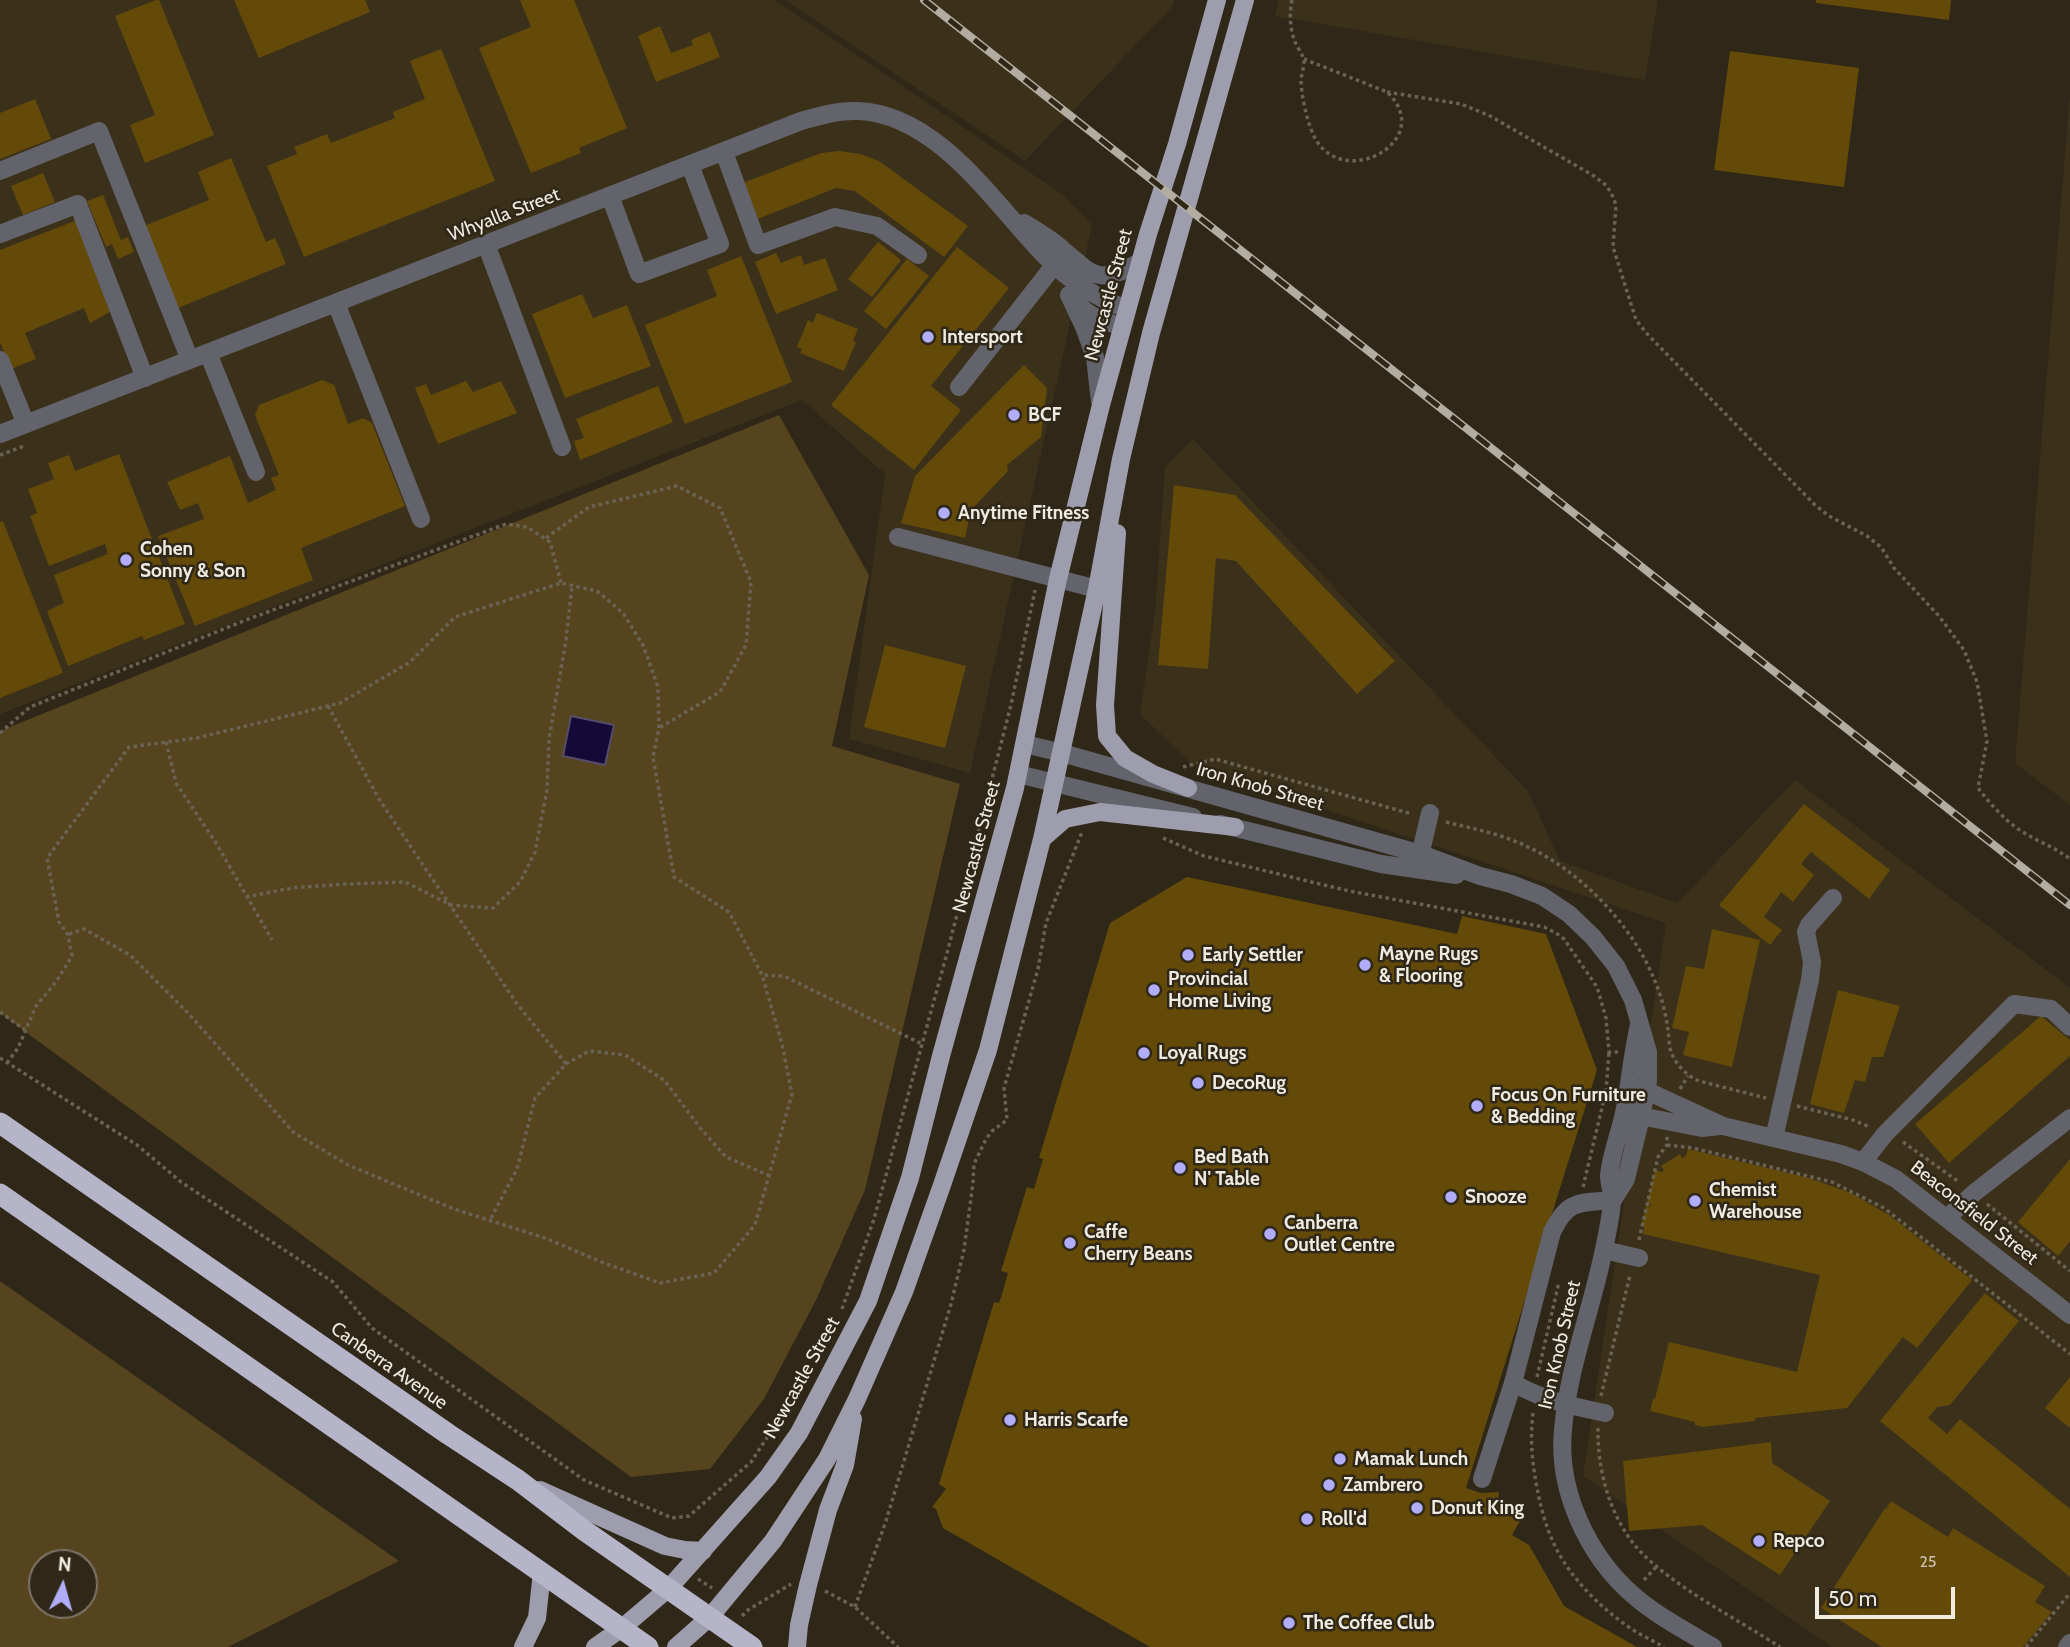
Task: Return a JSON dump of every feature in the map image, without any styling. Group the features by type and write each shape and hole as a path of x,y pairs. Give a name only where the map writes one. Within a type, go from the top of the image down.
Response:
{"highway":[{"name":"Canberra Avenue","path":"0,1123 518,1480 585,1531 752,1647"},
{"path":"0,1194 648,1647"}],"main road":[{"name":"Newcastle Street","path":"595,1647 669,1588 768,1477 799,1433 868,1301 910,1178 1018,774 1053,578 1147,234 1177,144 1217,0"},
{"path":"676,1647 710,1616 773,1541 827,1459 857,1399 904,1292 988,1050 1062,752 1097,589 1121,459 1153,326 1245,0"},
{"name":"Whyalla Street","path":"1125,318 1153,326"},
{"path":"1121,459 1105,705 1107,736 1125,758 1153,774 1188,788"},
{"path":"1042,839 1065,819 1100,812 1234,827"},
{"path":"797,1647 799,1625 828,1510 845,1465 857,1399"},
{"path":"518,1480 665,1546 703,1551"},
{"path":"523,1647 537,1618 542,1572"}],"street":[{"name":"Whyalla Street","path":"2,427 26,424 801,121 839,111 879,114 899,121 930,138 969,173 1004,210 1049,262 1069,295 1096,357 1101,405"},
{"path":"0,171 99,131 190,360"},
{"path":"723,152 758,246 835,217 877,226 918,255"},
{"path":"610,196 639,274 720,244 690,164"},
{"path":"0,234 78,204 145,378"},
{"name":"Whyalla Street","path":"1004,210 1055,243 1094,274 1114,274 1140,262"},
{"path":"486,244 562,447"},
{"name":"Whyalla Street","path":"1049,262 1125,318"},
{"path":"959,387 1049,262"},
{"name":"Whyalla Street","path":"1069,295 1091,316 1102,321 1125,318"},
{"path":"336,303 421,519"},
{"path":"208,353 256,472"},
{"path":"0,360 26,424"},
{"path":"898,537 1097,589"},
{"name":"Iron Knob Street","path":"1025,744 1188,788 1419,862 1511,884 1542,896 1569,914 1593,937 1616,966 1633,1000 1639,1025 1640,1052 1647,1091 1632,1115 1609,1175 1613,1200 1604,1250 1566,1405 1562,1433 1564,1460 1572,1498 1586,1535 1613,1576 1644,1604 1713,1647"},
{"name":"Iron Knob Street","path":"1018,774 1381,864 1419,862"},
{"path":"1419,862 1430,813"},
{"path":"1774,1138 1810,980 1812,962 1806,932 1833,898"},
{"path":"1863,1162 1885,1134 2014,1003 2051,1009 2070,1027"},
{"name":"Iron Knob Street","path":"1632,1115 1629,1087 1640,1052"},
{"name":"Beaconsfield Street","path":"1629,1087 1647,1091 1723,1126 1841,1154 1896,1179 2070,1315"},
{"name":"Beaconsfield Street","path":"1632,1115 1702,1128 1723,1126"},
{"path":"1947,1218 2070,1118"},
{"path":"1482,1479 1513,1383 1552,1232 1561,1213 1579,1203 1613,1200"},
{"path":"1604,1250 1637,1258"},
{"path":"1513,1383 1535,1395 1602,1413"}],"path":[{"path":"1292,0 1290,10 1294,40 1304,59 1301,82 1311,131 1321,147 1332,157 1349,161 1371,159 1387,151 1398,138 1402,121 1397,101 1387,92"},
{"path":"1304,59 1387,92 1461,104 1490,116 1594,176 1606,186 1616,205 1613,247 1636,320 1649,337 1815,505 1881,547 1894,568 1938,616 1964,650 1977,682 1987,741 1978,788 1991,804 2024,833 2059,850 2070,859"},
{"path":"0,456 25,446"},
{"path":"545,539 589,508 677,486 720,508 751,582 746,645 720,692 659,728"},
{"path":"0,733 30,707 246,620 506,524 527,527 550,542 561,583"},
{"path":"839,1317 874,1219 922,1045 1011,705 1036,583 1045,586 1053,578"},
{"path":"7,1063 18,1048 36,1006 56,982 72,956 68,935 59,922 47,859 129,747 197,737 340,703 410,662 455,617 561,583 597,591 624,613 643,645 658,687 659,728 653,757 674,877 729,912 762,975 782,1044 792,1094 755,1224 714,1273 660,1283 545,1238 454,1209 348,1165 293,1132 188,1014 130,955 84,929 68,935"},
{"path":"246,897 292,888 405,882 451,905 493,908 520,882 535,852 547,790 549,739 572,586"},
{"path":"328,706 379,799 517,1004 566,1064"},
{"path":"166,742 176,783 216,843 272,940"},
{"path":"855,1607 886,1521 951,1304 964,1250 974,1183 974,1164 986,1139 1007,1120 1004,1088 1038,969 1046,923 1084,828"},
{"path":"1163,839 1204,856 1349,891 1544,928 1556,933 1564,939 1597,987 1606,1017 1609,1052 1671,1051"},
{"path":"762,975 784,976 922,1045"},
{"path":"0,1012 25,1030"},
{"path":"490,1220 517,1169 535,1098 566,1064 589,1051 625,1055 664,1080 726,1157 769,1176"},
{"path":"0,1058 137,1145 181,1182 333,1282 372,1328 584,1480 672,1518 689,1516 751,1462 809,1374"},
{"path":"1675,1105 1688,1076"},
{"path":"1670,1123 1667,1145 1658,1157 1602,1413 1598,1451 1605,1488 1622,1525 1636,1546 1653,1563 1780,1647"},
{"path":"1667,1145 1693,1148 1804,1174 1852,1191 1884,1208 2070,1354"},
{"path":"685,1571 748,1610 788,1584"},
{"path":"2026,1647 2070,1593"},
{"path":"833,1594 855,1607 898,1647"}],"shaded area":[{"path":"0,0 775,0 1062,194 1092,225 970,773 849,739 885,474 802,400 0,714"},
{"path":"785,0 1174,0 1172,7 1025,161"},
{"path":"1279,0 1658,0 1645,80 1275,16"},
{"path":"2070,93 2070,805 2015,763"},
{"path":"779,415 869,575 832,746 960,784 865,1190 816,1300 764,1399 710,1469 631,1477 0,1013 0,731"},
{"path":"1193,439 1528,791 1560,861 1677,903 1795,780 2070,988 2070,1647 1832,1647 1583,1476 1666,923 1192,765 1140,714 1155,612 1165,467"},
{"path":"571,716 614,725 605,765 563,756"},
{"path":"0,1281 399,1561 228,1647 0,1647"}],"building":[{"path":"159,0 214,135 145,163 130,125 155,115 115,16"},
{"path":"234,0 365,0 370,12 259,58"},
{"path":"520,0 574,0 627,128 579,148 581,153 531,173 479,48 531,27"},
{"path":"1816,0 1951,0 1949,20 1816,3"},
{"path":"660,26 671,53 693,45 691,40 710,32 720,57 656,82 638,36"},
{"path":"441,49 495,181 304,257 267,166 297,154 294,147 327,134 331,143 395,118 393,112 425,99 410,61"},
{"path":"1730,51 1859,68 1844,187 1714,170"},
{"path":"35,99 51,139 0,159 0,113"},
{"path":"840,151 879,161 968,226 944,257 855,191 836,188 755,220 740,184 821,153"},
{"path":"231,158 266,242 275,238 286,264 178,308 144,226 209,200 198,172"},
{"path":"43,173 55,202 23,215 11,186"},
{"path":"103,195 121,240 128,237 134,252 118,259 112,244 106,247 87,201"},
{"path":"77,220 110,312 90,323 84,308 25,333 36,359 11,369 0,342 0,250"},
{"path":"878,242 901,260 872,297 848,279"},
{"name":"Intersport","path":"957,247 1009,288 931,386 961,410 914,470 831,405"},
{"path":"776,253 781,263 801,255 804,265 825,258 838,290 776,314 755,262"},
{"path":"741,256 792,382 685,424 645,325 717,296 707,270"},
{"path":"907,259 929,276 886,329 864,311"},
{"path":"582,294 593,318 627,305 651,366 565,398 532,314"},
{"path":"817,313 858,329 853,341 856,342 844,371 800,353 802,349 797,347 808,320 813,323"},
{"path":"1024,365 1047,388 1041,437 1007,465 1008,471 971,510 965,538 901,523 915,476"},
{"path":"322,380 334,385 348,424 363,418 372,423 405,506 301,548 313,580 195,626 158,536 204,519 198,503 180,510 167,482 230,456 248,503 276,490 271,478 279,475 255,415 259,405"},
{"path":"466,381 473,392 501,381 517,413 438,444 415,388 426,384 431,395"},
{"path":"658,386 673,422 580,460 574,441 584,438 576,419"},
{"name":"Cohen Sonny & Son","path":"119,454 185,624 144,640 142,636 68,666 47,611 64,603 54,575 108,554 105,544 49,566 30,516 37,513 28,489 54,479 48,463 69,455 75,471"},
{"path":"1174,485 1235,495 1395,661 1357,694 1236,561 1216,558 1208,669 1158,665"},
{"path":"3,521 63,673 0,698 0,522"},
{"path":"885,645 966,666 945,748 864,727"},
{"path":"1804,804 1890,870 1869,899 1811,852 1801,864 1814,875 1793,902 1781,892 1764,917 1782,930 1770,945 1719,905"},
{"name":"Canberra Outlet Centre","path":"1187,877 1457,934 1462,916 1546,934 1597,1070 1466,1488 1481,1493 1499,1492 1498,1508 1520,1521 1512,1535 1529,1545 1564,1606 1637,1647 1150,1647 943,1528 936,1509 932,1507 946,1489 939,1484 994,1302 999,1303 1003,1291 1008,1273 1001,1271 1027,1187 1034,1189 1043,1159 1039,1158 1110,923"},
{"path":"1712,929 1760,940 1732,1067 1683,1055 1689,1032 1672,1028 1686,966 1704,969"},
{"path":"1838,990 1900,1006 1883,1057 1872,1057 1865,1082 1855,1080 1844,1113 1810,1104"},
{"path":"2041,1016 2070,1040 2070,1056 1949,1163 1915,1124"},
{"path":"1688,1149 1809,1178 1851,1193 1889,1215 1972,1280 1917,1348 1903,1337 1847,1408 1702,1427 1695,1425 1695,1422 1650,1411 1669,1342 1797,1372 1820,1275 1643,1234 1644,1227 1641,1226 1646,1206 1649,1207 1650,1204 1647,1203 1655,1170 1662,1172 1664,1170 1661,1166 1680,1154 1682,1158 1686,1156"},
{"path":"2070,1159 2070,1241 2058,1256 2018,1222"},
{"path":"1985,1293 2019,1321 1950,1405 1937,1407 1928,1418 1947,1434 1960,1419 2070,1509 2070,1577 1880,1421"},
{"path":"2070,1377 2070,1428 2045,1408"},
{"path":"1771,1442 1772,1463 1830,1501 1780,1575 1702,1525 1629,1531 1623,1461"},
{"path":"1891,1501 1948,1537 1953,1528 2045,1586 2035,1602 2052,1612 2023,1647 1882,1647 1821,1608"}],"railway":[{"path":"924,0 2070,905"}],"place":[{"name":"Intersport","path":"928,337"},
{"name":"BCF","path":"1014,415"},
{"name":"Anytime Fitness","path":"944,513"},
{"name":"Cohen Sonny & Son","path":"126,560"},
{"name":"Early Settler","path":"1188,955"},
{"name":"Mayne Rugs & Flooring","path":"1365,965"},
{"name":"Provincial Home Living","path":"1154,990"},
{"name":"Loyal Rugs","path":"1144,1053"},
{"name":"DecoRug","path":"1198,1083"},
{"name":"Focus On Furniture & Bedding","path":"1477,1106"},
{"name":"Bed Bath N' Table","path":"1180,1168"},
{"name":"Snooze","path":"1451,1197"},
{"name":"Chemist Warehouse","path":"1695,1201"},
{"name":"Canberra Outlet Centre","path":"1270,1234"},
{"name":"Caffe Cherry Beans","path":"1070,1243"},
{"name":"Harris Scarfe","path":"1010,1420"},
{"name":"Mamak Lunch","path":"1340,1459"},
{"name":"Zambrero","path":"1329,1485"},
{"name":"Donut King","path":"1417,1508"},
{"name":"Roll'd","path":"1307,1519"},
{"name":"Repco","path":"1759,1541"},
{"name":"The Coffee Club","path":"1289,1623"}]}
